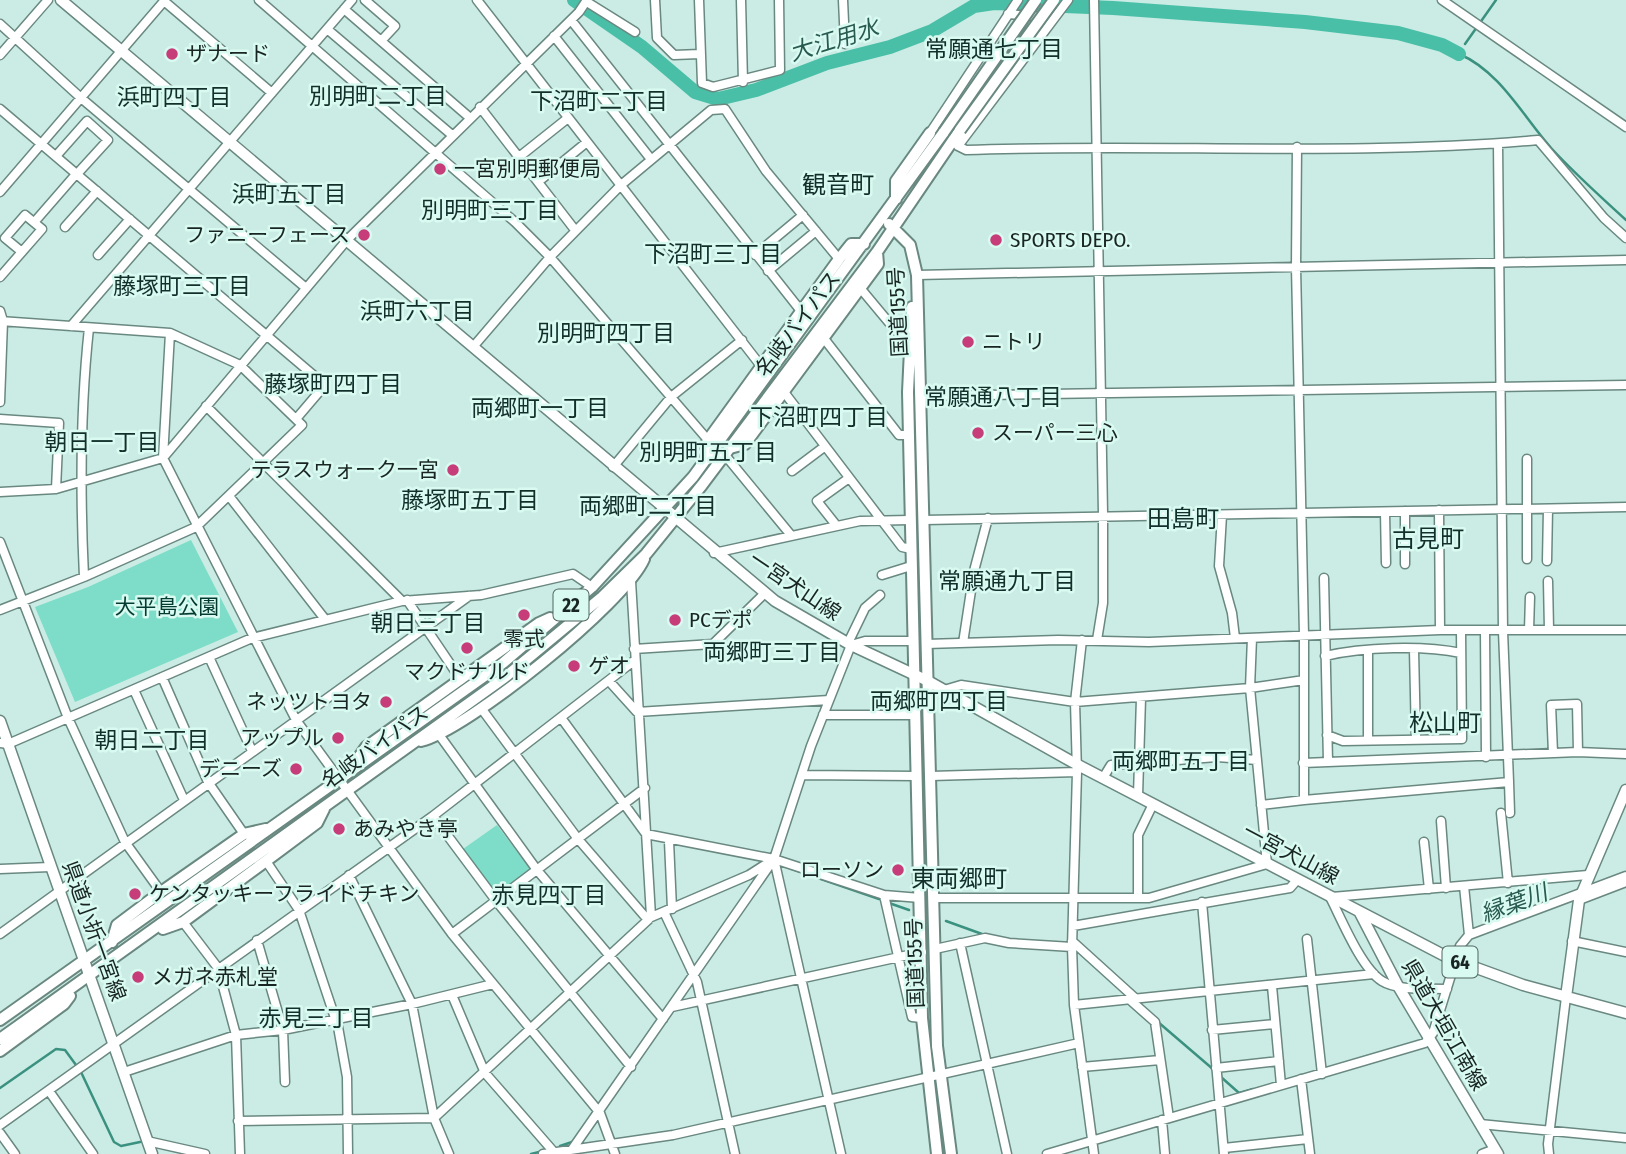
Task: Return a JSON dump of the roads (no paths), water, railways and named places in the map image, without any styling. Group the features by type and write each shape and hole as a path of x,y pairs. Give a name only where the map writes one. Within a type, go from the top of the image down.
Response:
{"highway":[{"name":"名岐バイパス","path":"3,1016 112,942 503,663 592,587 665,511 706,460 864,244 1036,0"},
{"name":"名岐バイパス","path":"0,1039 149,935 504,678 572,625 646,554 727,452 877,252 960,130 1054,0"},
{"name":"22","path":"896,198 896,181 930,133"},
{"name":"22","path":"946,152 958,146"},
{"name":"国道155号","path":"881,220 910,245 917,275 934,950 940,1073 951,1154"},
{"name":"国道155号","path":"893,229 907,249 913,265 910,333 910,520 922,1018 937,1154"},
{"name":"22","path":"706,460 704,452 708,440 839,258 851,244 864,244"},
{"name":"22","path":"727,452 745,444 784,392 822,336 878,264 877,252"},
{"name":"22","path":"412,743 440,736 498,697 576,633 631,581 646,554"},
{"name":"22","path":"358,765 359,757 366,747 539,623 562,613"},
{"path":"498,697 504,678"},
{"path":"437,710 446,691"},
{"name":"22","path":"149,935 183,922 317,822 325,806"},
{"name":"22","path":"112,942 117,925 161,892 244,834 270,829"},
{"path":"223,863 234,842"},
{"name":"22","path":"0,1051 64,1004 72,990"}],"main road":[{"name":"一宮犬山線","path":"61,0 765,593 850,644 928,681 1077,768 1103,778 1360,913 1456,960 1523,985 1626,1013"},
{"name":"県道小折一宮線","path":"0,721 4,744 60,892 152,1154"},
{"path":"1566,997 1572,941 1581,896 1626,790"},
{"name":"県道大垣江南線","path":"1360,913 1364,926 1398,986 1496,1151"}],"street":[{"path":"0,55 48,0"},
{"path":"259,0 310,47 435,152 550,257 708,440"},
{"path":"71,326 352,0"},
{"path":"365,0 395,26 381,41"},
{"path":"477,0 761,366"},
{"path":"655,0 657,38 674,55 700,54"},
{"path":"699,0 702,83 706,86 743,82 780,70 779,0"},
{"path":"741,0 743,82"},
{"path":"843,0 845,44"},
{"path":"930,133 1018,0"},
{"path":"1442,0 1626,127"},
{"path":"0,192 165,1 272,93"},
{"path":"1068,1 958,146 966,150 1096,145 1297,147 1498,144 1538,140 1604,218 1626,238"},
{"path":"1094,1 1103,514 1103,603 1097,640"},
{"path":"0,492 56,489 163,458 347,240 585,4 635,32"},
{"path":"344,9 470,117"},
{"path":"1009,12 1057,15"},
{"path":"571,20 801,311"},
{"path":"0,24 81,98 306,288"},
{"path":"327,29 452,135"},
{"path":"554,36 650,158"},
{"path":"480,107 575,230"},
{"path":"0,108 325,385 296,419"},
{"path":"473,347 575,230 650,158 711,110 724,110 766,171 839,258"},
{"path":"519,157 568,118"},
{"path":"37,219 108,139 87,121 56,156"},
{"path":"538,182 587,142"},
{"path":"1498,144 1508,883"},
{"path":"1297,147 1296,267 1304,635 1304,800"},
{"path":"65,227 97,191"},
{"path":"0,277 22,252 42,229 25,215 5,238 22,252"},
{"path":"755,255 803,215"},
{"path":"98,255 130,219"},
{"path":"768,271 816,231"},
{"path":"917,275 1626,260"},
{"path":"861,289 896,331 910,333"},
{"path":"0,311 0,402"},
{"path":"0,610 84,577 196,527 302,425 240,365 170,333 2,321"},
{"path":"84,577 80,483 83,391 89,328"},
{"path":"170,333 163,458 252,638 296,720 337,780 452,934 600,1113 615,1154"},
{"path":"822,336 899,435 909,435"},
{"path":"613,467 671,397 742,340"},
{"path":"920,396 1101,391 1299,392 1626,385"},
{"path":"784,392 880,520 902,547 911,549"},
{"path":"206,406 405,601 461,680"},
{"path":"0,419 59,423 56,489"},
{"path":"792,471 824,447"},
{"path":"727,452 790,534"},
{"path":"1527,459 1527,559"},
{"path":"836,525 817,501 849,478"},
{"path":"229,496 324,618"},
{"path":"924,520 1103,514 1301,514 1626,507"},
{"path":"1547,561 1548,509"},
{"path":"1439,510 1440,630"},
{"path":"1405,511 1405,564"},
{"path":"1385,512 1387,563"},
{"path":"1222,514 1219,566 1232,613 1235,638"},
{"path":"963,643 974,571 988,518"},
{"path":"714,552 836,525 910,520"},
{"path":"0,542 68,718 125,842 161,892"},
{"path":"883,575 911,566"},
{"path":"4,744 252,638 324,618 405,601 469,596 573,574 592,587"},
{"path":"1324,578 1328,762"},
{"path":"631,581 645,788 648,919"},
{"path":"1548,581 1549,630"},
{"path":"634,649 713,644 765,593"},
{"path":"570,1150 600,1113 774,859 850,644 865,608 880,595"},
{"path":"0,934 469,596"},
{"path":"1529,630 1530,597"},
{"path":"926,644 1082,640 1149,642 1440,630 1626,630"},
{"path":"1327,735 1343,741 1462,739 1461,630"},
{"path":"1485,630 1486,757"},
{"path":"933,898 1149,898 1267,864 1251,688 1252,638"},
{"path":"1082,640 1076,702 1072,944 1074,1004 1094,1154"},
{"path":"850,644 865,641 913,641"},
{"path":"1414,650 1416,740"},
{"path":"1325,656 1368,651 1461,653"},
{"path":"1368,651 1368,740"},
{"path":"209,657 252,751"},
{"path":"0,1125 433,816 635,660"},
{"path":"162,677 208,782 244,834"},
{"path":"944,690 961,685 1076,702 1251,688 1304,680"},
{"path":"609,681 638,712"},
{"path":"134,690 184,800"},
{"path":"1138,796 1141,698"},
{"path":"638,712 829,700"},
{"path":"1553,754 1551,705 1577,704 1578,752"},
{"path":"481,708 578,839 648,919"},
{"path":"823,715 916,715"},
{"path":"562,719 646,834 669,841 774,859 884,895 920,898"},
{"path":"440,736 537,870 663,1019"},
{"path":"1303,763 1507,757 1578,752 1626,754"},
{"path":"1103,778 1111,765 1217,757 1257,760"},
{"path":"931,776 1077,768"},
{"path":"803,775 916,776"},
{"path":"1261,805 1508,782"},
{"path":"452,934 645,788"},
{"path":"1138,898 1138,835 1153,804"},
{"path":"433,816 497,901 631,1067"},
{"path":"1441,821 1446,888"},
{"path":"669,841 668,911 701,1001 735,1154"},
{"path":"1424,842 1429,889"},
{"path":"238,1121 434,1118 648,919 749,875 774,859"},
{"path":"774,859 841,1154"},
{"path":"266,861 299,910 335,1019 347,1077 348,1154"},
{"path":"0,869 50,867"},
{"path":"349,875 412,1004 434,1118 449,1154"},
{"path":"1447,989 1398,986 1382,982 1374,974 1331,897 1588,875"},
{"path":"1073,926 1150,915 1202,902 1290,888 1297,880"},
{"path":"1469,934 1625,880"},
{"path":"1048,1154 1418,1046 1429,1039 1456,960 1469,934 1464,886"},
{"path":"884,895 912,1017 922,1018"},
{"path":"1202,902 1224,1151 1308,1139"},
{"path":"183,922 218,968 236,1035 240,1154"},
{"path":"934,950 985,937 1009,943 1072,944 1156,1022 1166,1119 1166,1154"},
{"path":"1307,939 1322,1074"},
{"path":"257,940 283,1030 285,1082"},
{"path":"1572,941 1626,952"},
{"path":"960,943 1007,1154"},
{"path":"672,1007 922,952"},
{"path":"1074,1004 1374,974"},
{"path":"124,1072 236,1035 283,1030 412,1004 493,984"},
{"path":"1272,986 1281,1085"},
{"path":"452,995 485,1073 553,1151"},
{"path":"1549,1154 1566,997"},
{"path":"1213,1030 1275,1024"},
{"path":"543,1154 643,1140 728,1123 940,1073 1079,1044"},
{"path":"1082,1067 1160,1060"},
{"path":"1216,1068 1279,1061"},
{"path":"1301,1079 1310,1154"},
{"path":"49,1091 93,1154"},
{"path":"1480,1124 1626,1138"},
{"path":"0,1133 15,1154"},
{"path":"147,1141 205,1154"},
{"path":"1482,1154 1496,1151"}],"waterway":[{"name":"大江用水","path":"574,0 642,47 695,92 718,99 756,90 827,63 890,47 932,31 974,6 994,3 1113,8 1305,22 1398,33 1442,45 1459,54"},
{"name":"大江用水","path":"1465,44 1496,0"},
{"path":"1462,50 1459,54 1474,62 1499,83 1552,149 1626,220"},
{"name":"縁葉川","path":"792,869 879,899"},
{"name":"縁葉川","path":"889,903 909,910"},
{"name":"縁葉川","path":"946,921 982,934"},
{"name":"縁葉川","path":"1158,1022 1214,1070"},
{"name":"縁葉川","path":"0,1088 56,1049 65,1050 76,1065"},
{"name":"縁葉川","path":"81,1072 114,1142 121,1146 140,1142"},
{"name":"縁葉川","path":"1221,1077 1239,1093 1253,1089"},
{"name":"縁葉川","path":"560,1146 572,1142"},
{"name":"縁葉川","path":"531,1154 543,1151"}],"place":[{"name":"ザナード","path":"172,54"},
{"name":"一宮別明郵便局","path":"440,169"},
{"name":"ファニーフェース","path":"364,235"},
{"name":"SPORTS DEPO.","path":"996,240"},
{"name":"ニトリ","path":"968,342"},
{"name":"スーパー三心","path":"978,433"},
{"name":"テラスウォーク一宮","path":"453,470"},
{"name":"零式","path":"524,615"},
{"name":"PCデポ","path":"675,620"},
{"name":"マクドナルド","path":"467,648"},
{"name":"ゲオ","path":"574,666"},
{"name":"ネッツトヨタ","path":"386,702"},
{"name":"アップル","path":"338,738"},
{"name":"デニーズ","path":"296,769"},
{"name":"あみやき亭","path":"339,829"},
{"name":"ローソン","path":"898,870"},
{"name":"ケンタッキーフライドチキン","path":"135,894"},
{"name":"メガネ赤札堂","path":"138,977"}],"district":[{"name":"常願通七丁目","path":"994,49"},
{"name":"別明町二丁目","path":"378,96"},
{"name":"浜町四丁目","path":"174,97"},
{"name":"下沼町二丁目","path":"599,101"},
{"name":"観音町","path":"838,185"},
{"name":"浜町五丁目","path":"289,194"},
{"name":"別明町三丁目","path":"490,210"},
{"name":"下沼町三丁目","path":"713,254"},
{"name":"藤塚町三丁目","path":"182,286"},
{"name":"浜町六丁目","path":"417,311"},
{"name":"別明町四丁目","path":"606,333"},
{"name":"藤塚町四丁目","path":"333,384"},
{"name":"常願通八丁目","path":"993,397"},
{"name":"両郷町一丁目","path":"540,408"},
{"name":"下沼町四丁目","path":"819,417"},
{"name":"朝日一丁目","path":"102,442"},
{"name":"別明町五丁目","path":"708,452"},
{"name":"藤塚町五丁目","path":"470,500"},
{"name":"両郷町二丁目","path":"648,506"},
{"name":"田島町","path":"1183,519"},
{"name":"古見町","path":"1428,539"},
{"name":"常願通九丁目","path":"1007,581"},
{"name":"朝日三丁目","path":"428,623"},
{"name":"両郷町三丁目","path":"772,652"},
{"name":"両郷町四丁目","path":"939,701"},
{"name":"松山町","path":"1445,723"},
{"name":"朝日二丁目","path":"152,740"},
{"name":"両郷町五丁目","path":"1181,761"},
{"name":"東両郷町","path":"959,879"},
{"name":"赤見四丁目","path":"549,895"},
{"name":"赤見三丁目","path":"316,1018"}],"park label":[{"name":"大平島公園","path":"167,607"}]}
